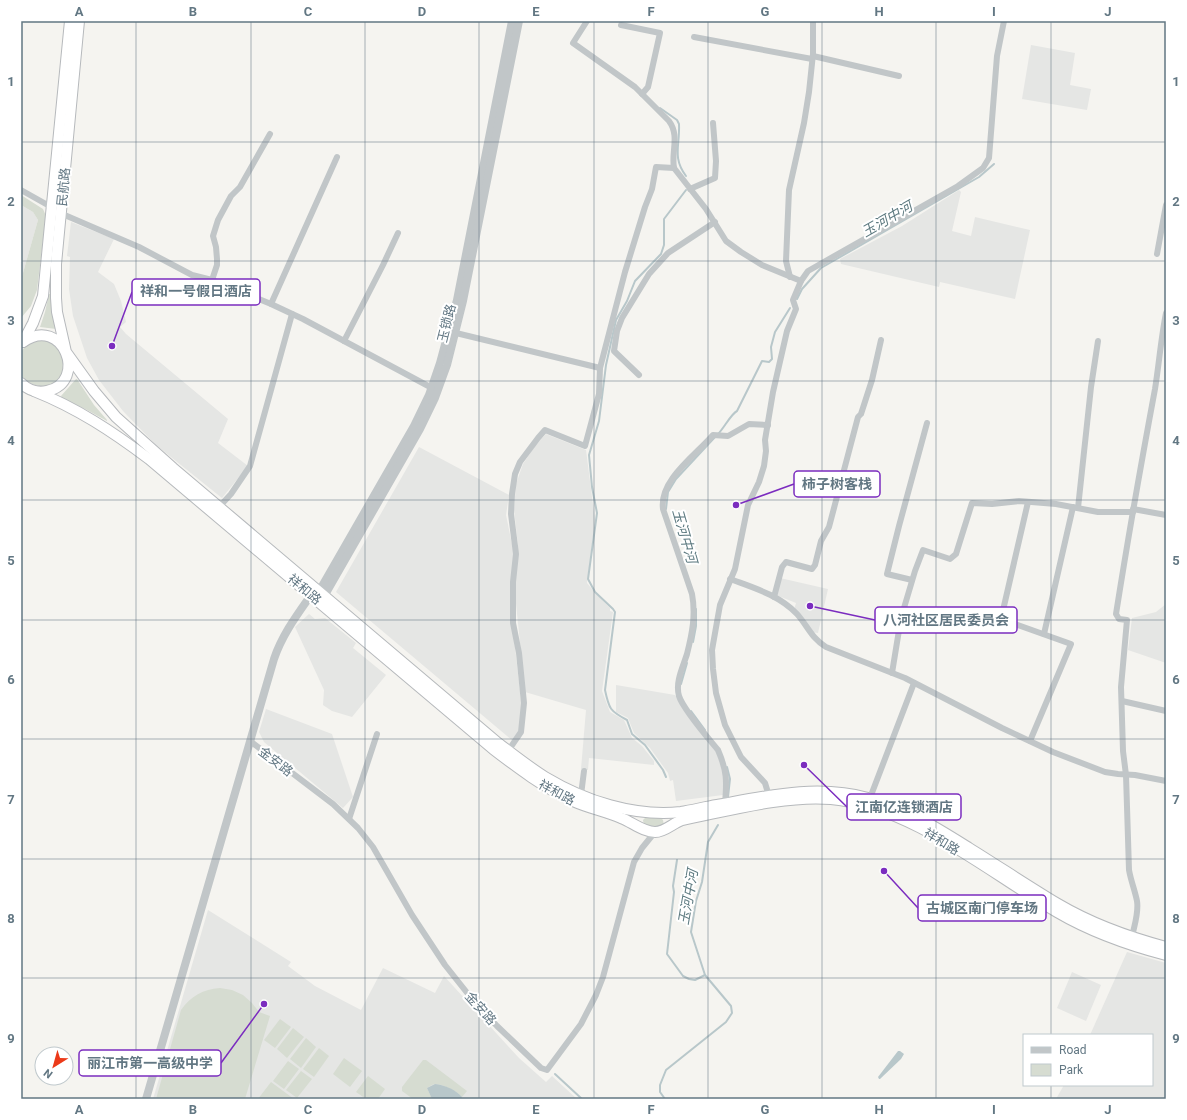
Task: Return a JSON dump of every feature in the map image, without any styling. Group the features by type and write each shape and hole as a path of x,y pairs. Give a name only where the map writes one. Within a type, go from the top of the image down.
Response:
{"highway":[{"name":"民航路","path":"66,352 57,312 55,287 56,210 70,21"},
{"name":"民航路","path":"22,342 33,323 44,296 79,21"},
{"path":"22,342 36,336 47,336 56,340 66,352 69,367 63,381 50,390 26,388"},
{"name":"祥和路","path":"66,352 94,391 116,417 150,448 493,749 546,787 574,801 622,818 648,831 655,832 660,832 682,820 777,802 819,799 846,801 866,806 901,819 937,837 1050,908 1098,933 1125,943 1166,955"},
{"name":"祥和路","path":"26,388 79,411 130,445 168,474 508,751 545,777 581,795 612,806 642,811 665,812 681,812 769,796 819,791 847,793 870,798 904,812 941,830 1073,912 1101,926 1166,947"},
{"path":"639,827 639,819 642,811"},
{"path":"665,812 670,819 670,826"}],"street":[{"name":"玉锁路","path":"318,596 414,426 432,388 453,316 512,21"},
{"name":"玉锁路","path":"318,596 423,424 441,382 456,333 519,21"},
{"path":"587,21 573,43 635,87 669,121 675,136 672,161 674,168 715,222 726,241 740,252 762,265 801,281"},
{"path":"790,277 786,261 789,190 804,123 813,58 813,21"},
{"path":"769,796 765,783 741,757 725,725 716,692 712,650 720,605 735,569 748,505 759,482 764,466 768,425 778,368 787,331 796,309 793,300 801,281 808,271 958,186 985,166 989,158 997,56 1004,21"},
{"path":"621,25 660,33 648,87 642,94"},
{"path":"694,37 813,58 898,76"},
{"path":"690,189 715,178 716,161 714,123"},
{"path":"212,280 217,265 216,247 213,236 218,220 231,196 240,187 270,134"},
{"path":"271,304 337,157"},
{"path":"508,751 521,732 524,704 519,653 513,623 513,582 516,554 511,504 514,479 520,462 545,430 585,446 599,394 600,368 625,272 652,189 656,167 674,168"},
{"path":"21,190 56,210 192,275 212,280 292,314 432,388"},
{"path":"1157,254 1166,205"},
{"path":"639,375 614,352 617,331 622,318 634,300 643,282 658,262 715,222"},
{"path":"344,341 398,233"},
{"path":"219,507 231,494 250,466 292,314"},
{"path":"1132,937 1138,908 1129,870 1121,686 1127,620 1119,619 1116,614 1166,314"},
{"path":"456,333 600,368"},
{"path":"774,597 782,567 786,562 812,569 815,565 819,545 829,527 858,417 861,414 872,380 881,340"},
{"path":"1044,634 1075,508 1098,341"},
{"path":"912,580 888,574 899,526 927,422"},
{"path":"725,804 727,779 721,757 718,750 683,704 679,696 679,681 693,628 694,607 692,594 663,509 664,494 672,478 713,435 728,436 749,424 768,425"},
{"path":"892,672 901,618 912,580 923,550 950,559 955,556 972,503 992,504 1011,501 1028,502 1056,504 1098,512 1133,510 1166,515"},
{"path":"1028,502 1001,619 1071,644 1030,741"},
{"path":"730,579 774,597 787,605 798,615 813,637 822,645 892,672 1053,752 1105,772 1141,776 1166,781"},
{"name":"金安路","path":"146,1099 274,659 280,642 288,628 318,596"},
{"path":"870,798 914,683"},
{"path":"1122,701 1166,711"},
{"path":"349,819 377,734"},
{"name":"金安路","path":"250,741 333,804 349,819 373,847 421,930 460,985 513,1043 541,1068 547,1070 581,1024 596,995 603,977 634,862 642,848 655,832"},
{"path":"581,795 584,771"}],"shaded area":[{"path":"1031,45 1075,53 1070,85 1091,89 1087,110 1022,99"},
{"path":"959,190 961,192 952,231 971,236 975,217 1030,230 1015,299 940,282 939,287 841,264 840,259 902,226"},
{"path":"21,205 33,212 38,220 21,280"},
{"path":"71,222 114,239 98,272 114,284 121,301 126,322 120,327 126,334 228,419 218,443 248,466 222,498 156,445 123,411 99,380 87,358 73,316 69,289 70,257 67,256"},
{"path":"546,434 586,450 595,520 587,583 610,608 610,611 613,612 602,691 610,712 624,720 632,738 642,746 654,761 654,765 589,758 588,770 581,769 586,710 525,692 514,584 518,545 514,510 516,484 523,464 535,446"},
{"path":"419,447 509,495 506,515 514,554 510,602 521,700 521,730 513,741 336,592"},
{"path":"780,578 828,589 818,633 811,632 794,610 796,603 776,595"},
{"path":"1166,604 1166,663 1128,650 1132,618 1156,612"},
{"path":"309,614 315,619 325,618 356,643 353,648 386,675 352,717 332,711 323,705 324,690 295,627"},
{"path":"616,685 675,695 715,748 725,778 723,795 676,801 673,780 670,781 668,773 650,748 634,733 628,718 616,712"},
{"path":"266,709 332,734 353,797 343,808 264,742 259,732"},
{"path":"208,910 291,962 288,966 315,986 361,1010 383,968 435,993 444,976 519,1058 546,1082 552,1076 577,1099 153,1099"},
{"path":"1127,952 1166,963 1166,1099 1056,1099 1063,1086 1153,1086 1153,1034 1090,1034"},
{"path":"1072,972 1101,985 1086,1021 1057,1008"},
{"path":"898,1051 904,1054 901,1059 879,1079 878,1077"},
{"path":"435,1084 450,1088 460,1094 462,1097 461,1099 432,1099 427,1088"}],"green space":[{"path":"21,195 43,209 46,216 37,290 31,306 21,318 21,280 38,220 33,212 21,205"},
{"path":"49,294 51,294 56,329 40,327"},
{"path":"36,340 50,342 65,358 62,374 53,383 48,385 36,385 26,380 21,375 21,352 27,344"},
{"path":"76,379 107,421 62,398 61,396"},
{"path":"647,816 660,817 663,820 664,825 659,829 644,825 643,820"},
{"path":"220,988 232,990 243,995 259,1012 270,1016 245,1099 156,1099 181,1010 193,997 198,994 208,990"},
{"path":"280,1019 291,1027 275,1048 264,1040"},
{"path":"293,1028 304,1037 287,1058 277,1049"},
{"path":"306,1038 316,1047 301,1068 290,1059"},
{"path":"319,1048 329,1056 314,1077 303,1069"},
{"path":"344,1058 362,1071 350,1087 333,1074"},
{"path":"423,1060 426,1060 467,1091 462,1097 450,1089 435,1084 427,1088 432,1099 413,1099 402,1091 402,1087"},
{"path":"288,1061 299,1069 284,1089 273,1081"},
{"path":"301,1071 312,1079 297,1098 286,1090"},
{"path":"368,1076 385,1089 378,1099 366,1099 356,1092"},
{"path":"271,1082 294,1099 258,1099"}],"waterway":[{"path":"660,108 677,120 679,124 678,157 679,163 686,176"},
{"name":"玉河中河","path":"797,299 802,289 821,268 979,177 994,164"},
{"path":"666,777 663,770 645,745 632,734 627,720 611,709 606,696 605,690 615,612 595,592 588,579 597,513 592,487 589,455 599,421 606,365 616,320 627,301 635,281 661,254 664,245 664,219 686,190"},
{"name":"玉河中河","path":"718,434 732,415 737,411 762,361 769,362 772,359 771,347 775,332 790,308"},
{"name":"玉河中河","path":"666,509 668,492 676,479 715,437"},
{"name":"玉河中河","path":"693,642 696,626 696,609"},
{"name":"玉河中河","path":"681,684 687,663"},
{"name":"玉河中河","path":"691,711 705,730"},
{"name":"玉河中河","path":"727,767 730,779 728,797"},
{"name":"玉河中河","path":"665,1099 660,1092 660,1085 666,1070 726,1022 732,1013 731,1006 705,975 691,932 696,901 702,882 708,842 718,825"},
{"path":"677,860 673,886 674,892 667,954 683,976 695,980 705,975"},
{"path":"555,1074 582,1099"}],"place":[{"name":"祥和一号假日酒店","path":"112,346"},
{"name":"柿子树客栈","path":"736,505"},
{"name":"八河社区居民委员会","path":"810,606"},
{"name":"江南亿连锁酒店","path":"804,765"},
{"name":"古城区南门停车场","path":"884,871"},
{"name":"丽江市第一高级中学","path":"264,1004"}]}
